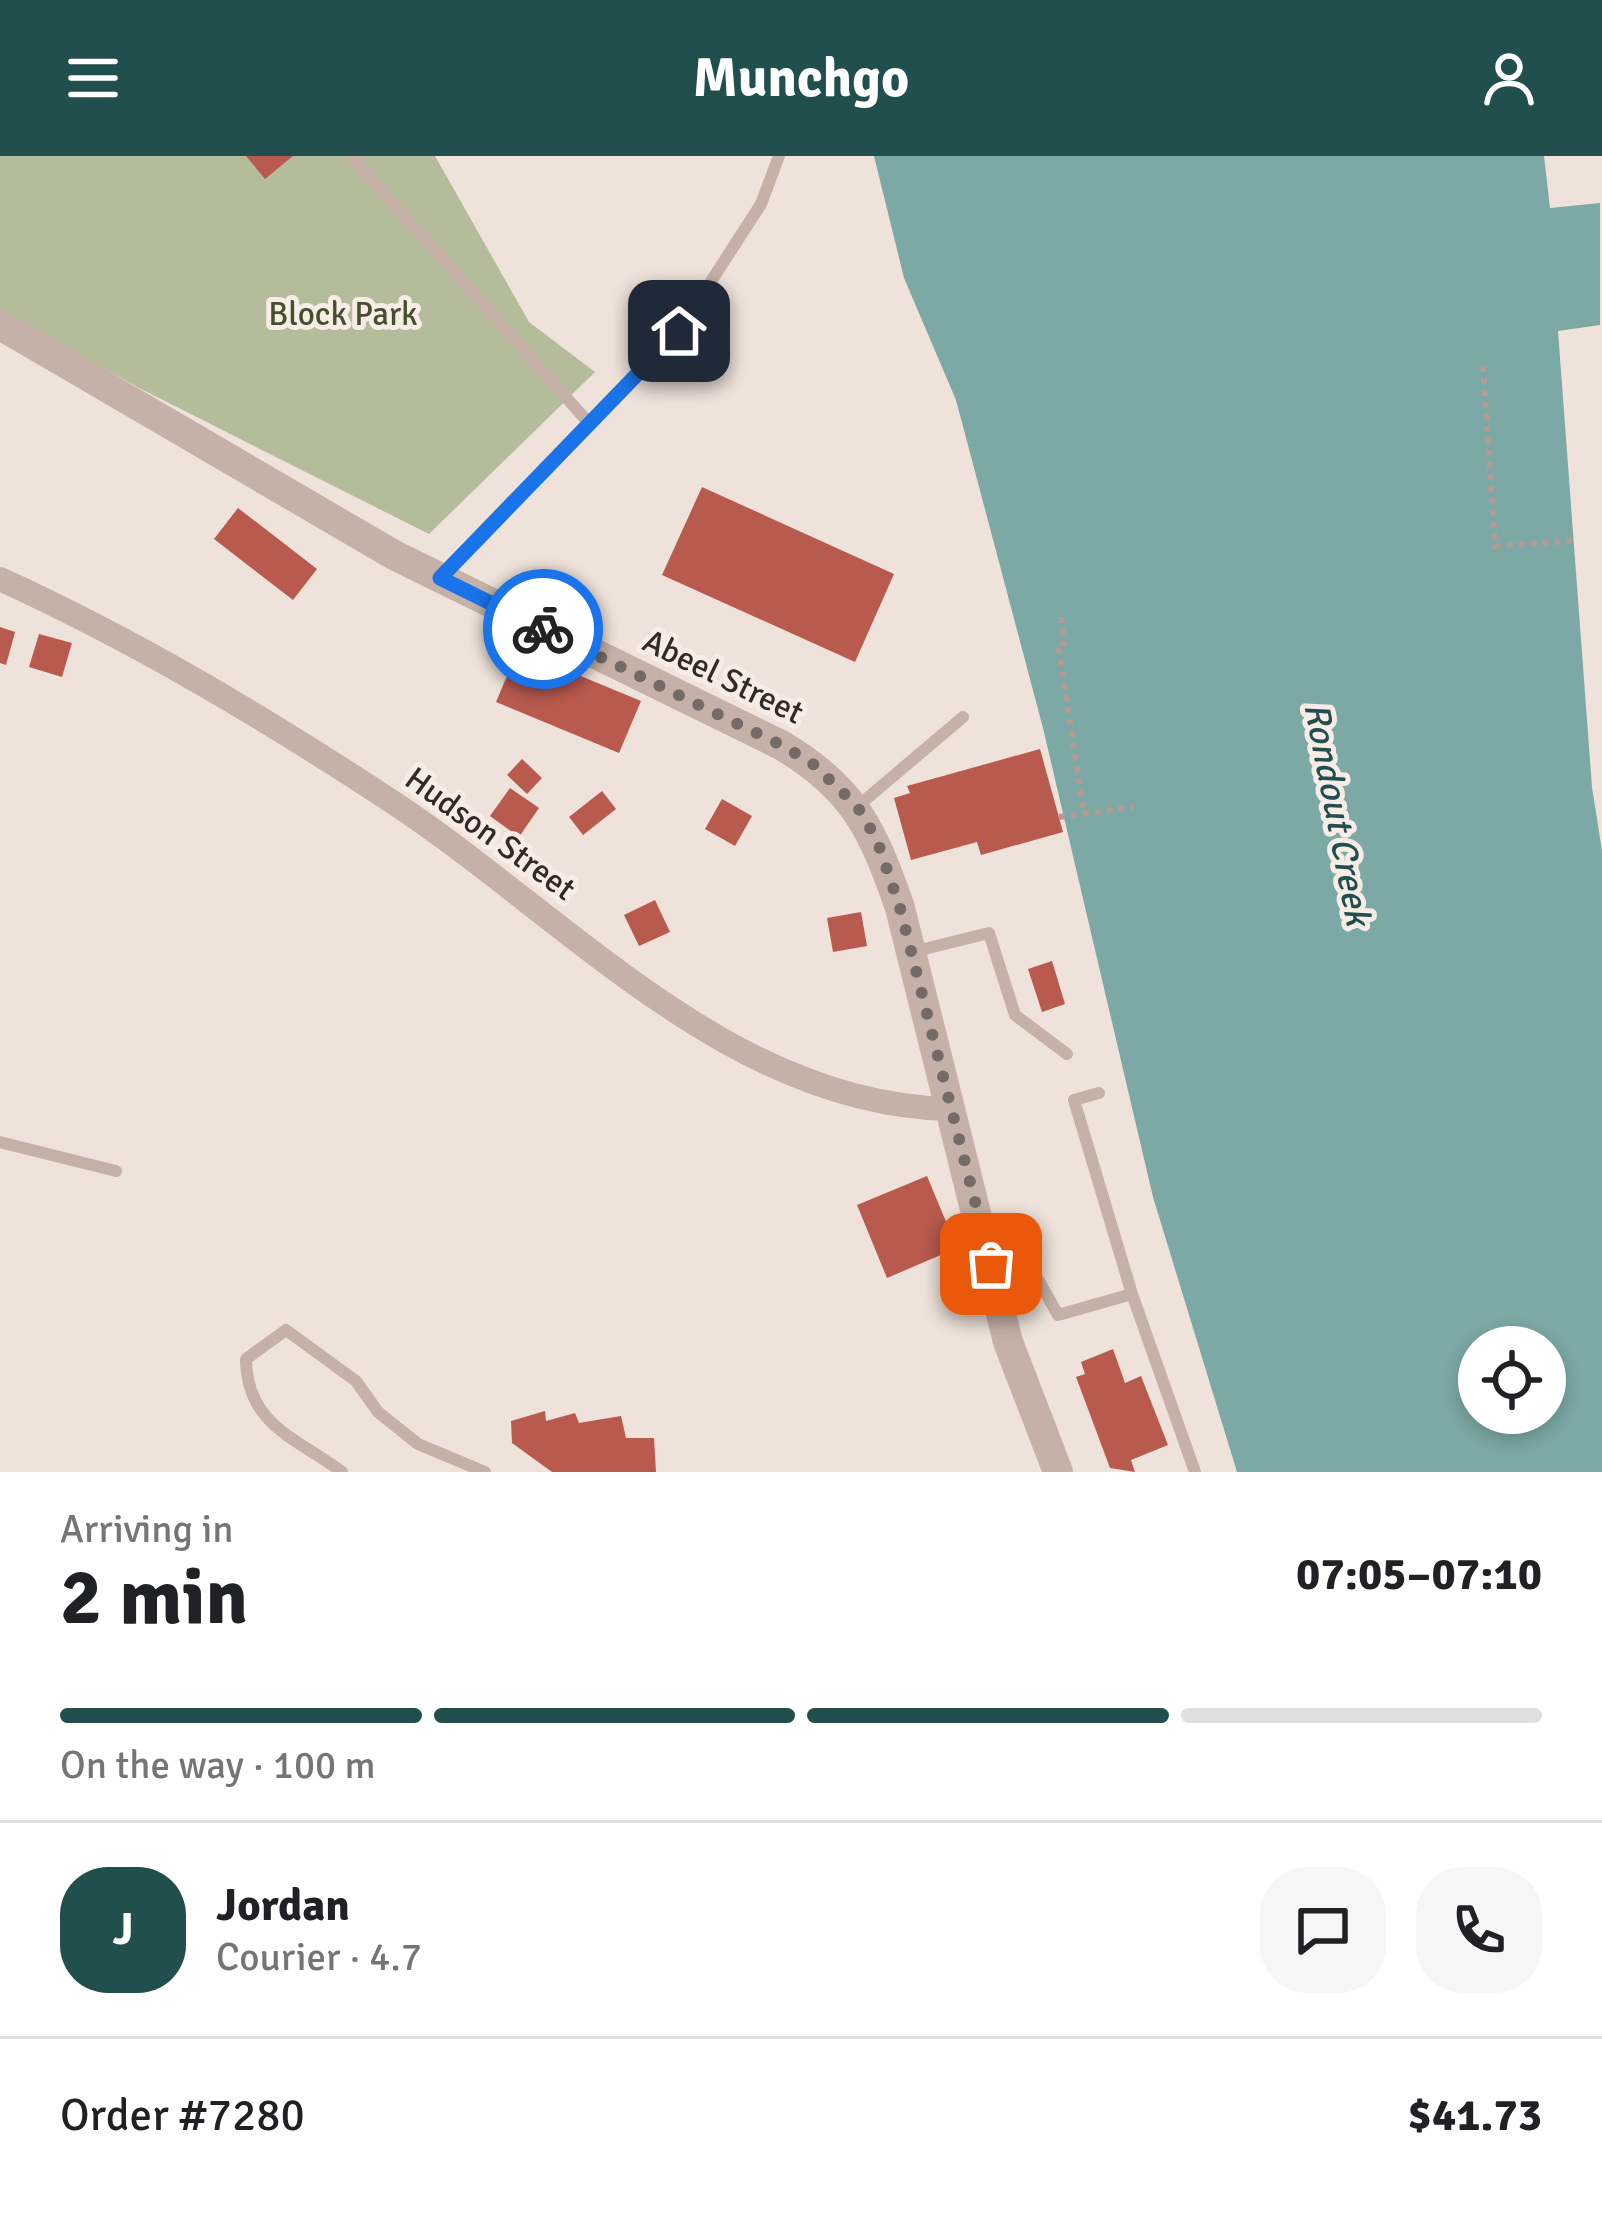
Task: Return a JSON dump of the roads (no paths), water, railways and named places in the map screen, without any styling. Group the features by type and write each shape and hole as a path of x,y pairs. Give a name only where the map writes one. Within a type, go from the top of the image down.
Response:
{"street":[{"name":"Abeel Street","path":"0,325 440,578 781,745 812,763 857,806 877,840 911,952 983,1225 1008,1342 1058,1472"},
{"name":"Hudson Street","path":"0,579 183,671 378,793 722,1039 793,1073 881,1102 950,1109"}],"lane":[{"path":"351,156 588,422"},
{"path":"440,578 679,331 761,204 779,156"},
{"path":"857,806 963,717"},
{"path":"911,952 989,933 1015,1015 1067,1054"},
{"path":"1100,1093 1074,1100 1132,1294 1195,1472"},
{"path":"0,1142 116,1171"},
{"path":"983,1225 1004,1219 1058,1315 1132,1294"},
{"path":"342,1472 270,1423 251,1402 246,1359 286,1330 356,1381 378,1412 418,1444 485,1472"}],"water":[{"name":"Rondout Creek","path":"874,156 1544,156 1550,208 1600,203 1600,325 1558,331 1592,787 1602,851 1602,1472 1237,1472 1153,1197 1043,728 956,400 904,278"}],"park label":[{"name":"Block Park","path":"343,314"}]}
